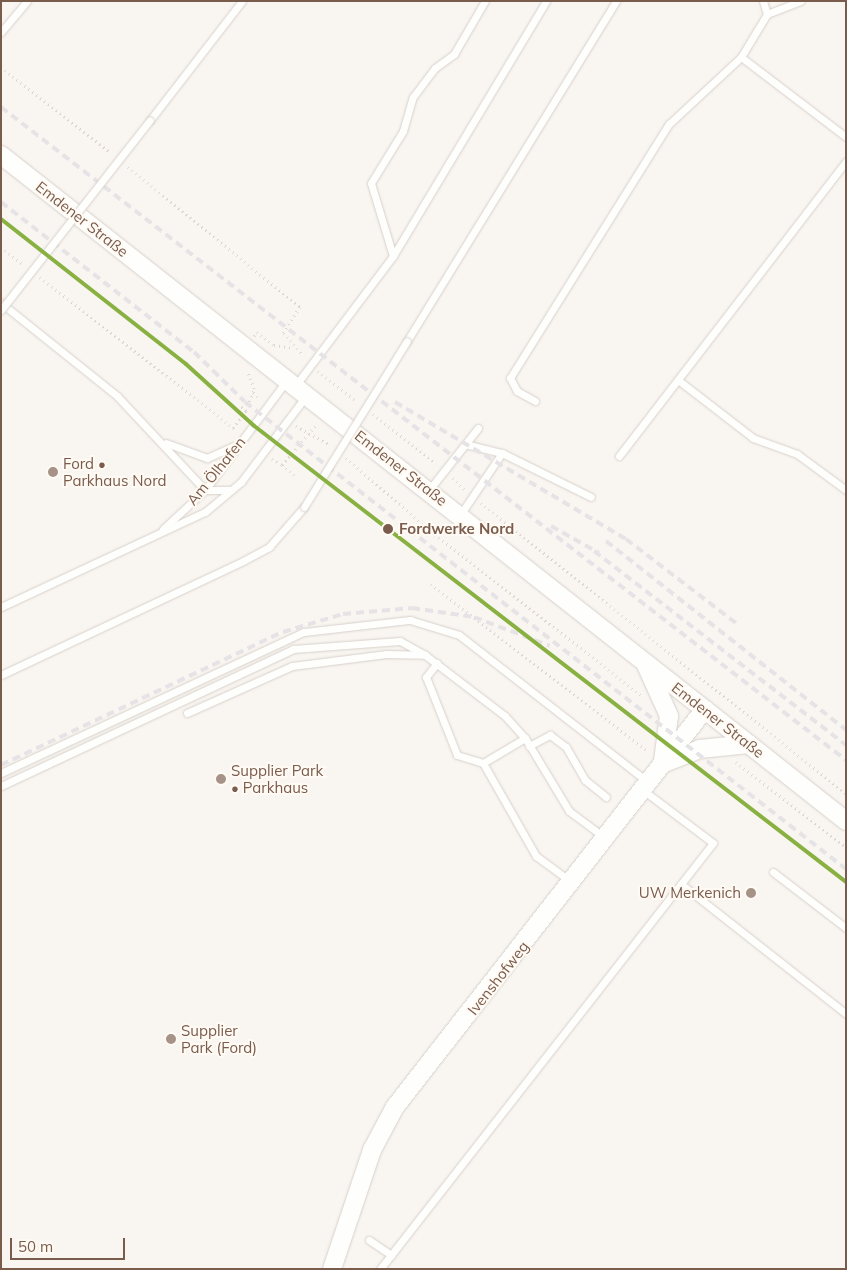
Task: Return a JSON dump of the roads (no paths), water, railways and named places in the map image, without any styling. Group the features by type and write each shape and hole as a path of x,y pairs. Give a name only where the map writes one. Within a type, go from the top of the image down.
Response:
{"street":[{"name":"Emdener Straße","path":"1,155 460,514 846,820"},
{"path":"645,662 669,716 655,760"},
{"name":"Ivenshofweg","path":"332,1269 372,1150 395,1107 646,786 655,760 705,709"},
{"path":"655,760 715,746 749,744"}],"lane":[{"path":"1,32 27,1"},
{"path":"1,310 242,1"},
{"path":"393,256 371,183 402,131 413,97 434,68 454,54 485,1"},
{"path":"296,387 393,256 546,1"},
{"path":"1,675 243,561 269,546 304,507 616,1"},
{"path":"763,1 767,14"},
{"path":"534,401 517,391 510,378 669,124 741,57 767,14 801,1"},
{"path":"741,57 846,137"},
{"path":"619,456 846,161"},
{"path":"1,303 117,396 205,490 233,489"},
{"path":"678,380 753,438 797,454 846,490"},
{"name":"Am Ölhafen","path":"159,533 205,490 244,437 296,387"},
{"name":"Am Ölhafen","path":"1,606 205,512 233,489 262,452 296,387"},
{"path":"429,490 478,428"},
{"path":"159,439 180,451 208,458 229,450 244,437"},
{"path":"465,444 502,453 591,496"},
{"path":"460,514 473,498 502,453"},
{"path":"1,773 304,632 410,620 460,635 713,843 380,1269"},
{"path":"1,786 293,649 400,641 437,663 505,716 525,738 569,811 606,838"},
{"path":"188,713 292,666 386,654 425,655"},
{"path":"437,663 426,677 457,755 483,762 525,738"},
{"path":"530,746 550,735 566,747 585,780 606,797"},
{"path":"483,762 536,856 572,883"},
{"path":"773,872 846,928"},
{"path":"681,884 846,1014"},
{"path":"369,1240 391,1255"}],"railway":[{"path":"1,107 846,760"},
{"path":"1,202 194,352 245,402 846,869"},
{"path":"395,402 626,539 737,624"},
{"path":"551,526 599,553"},
{"path":"606,541 846,730"},
{"path":"594,551 846,745"},
{"path":"1,765 283,632 343,614 412,608 474,617 550,646"}],"place":[{"name":"Ford • Parkhaus Nord","path":"53,472"},
{"name":"Fordwerke Nord","path":"388,529"},
{"name":"Supplier Park • Parkhaus","path":"221,779"},
{"name":"UW Merkenich","path":"751,893"},
{"name":"Supplier Park (Ford)","path":"171,1039"}]}
